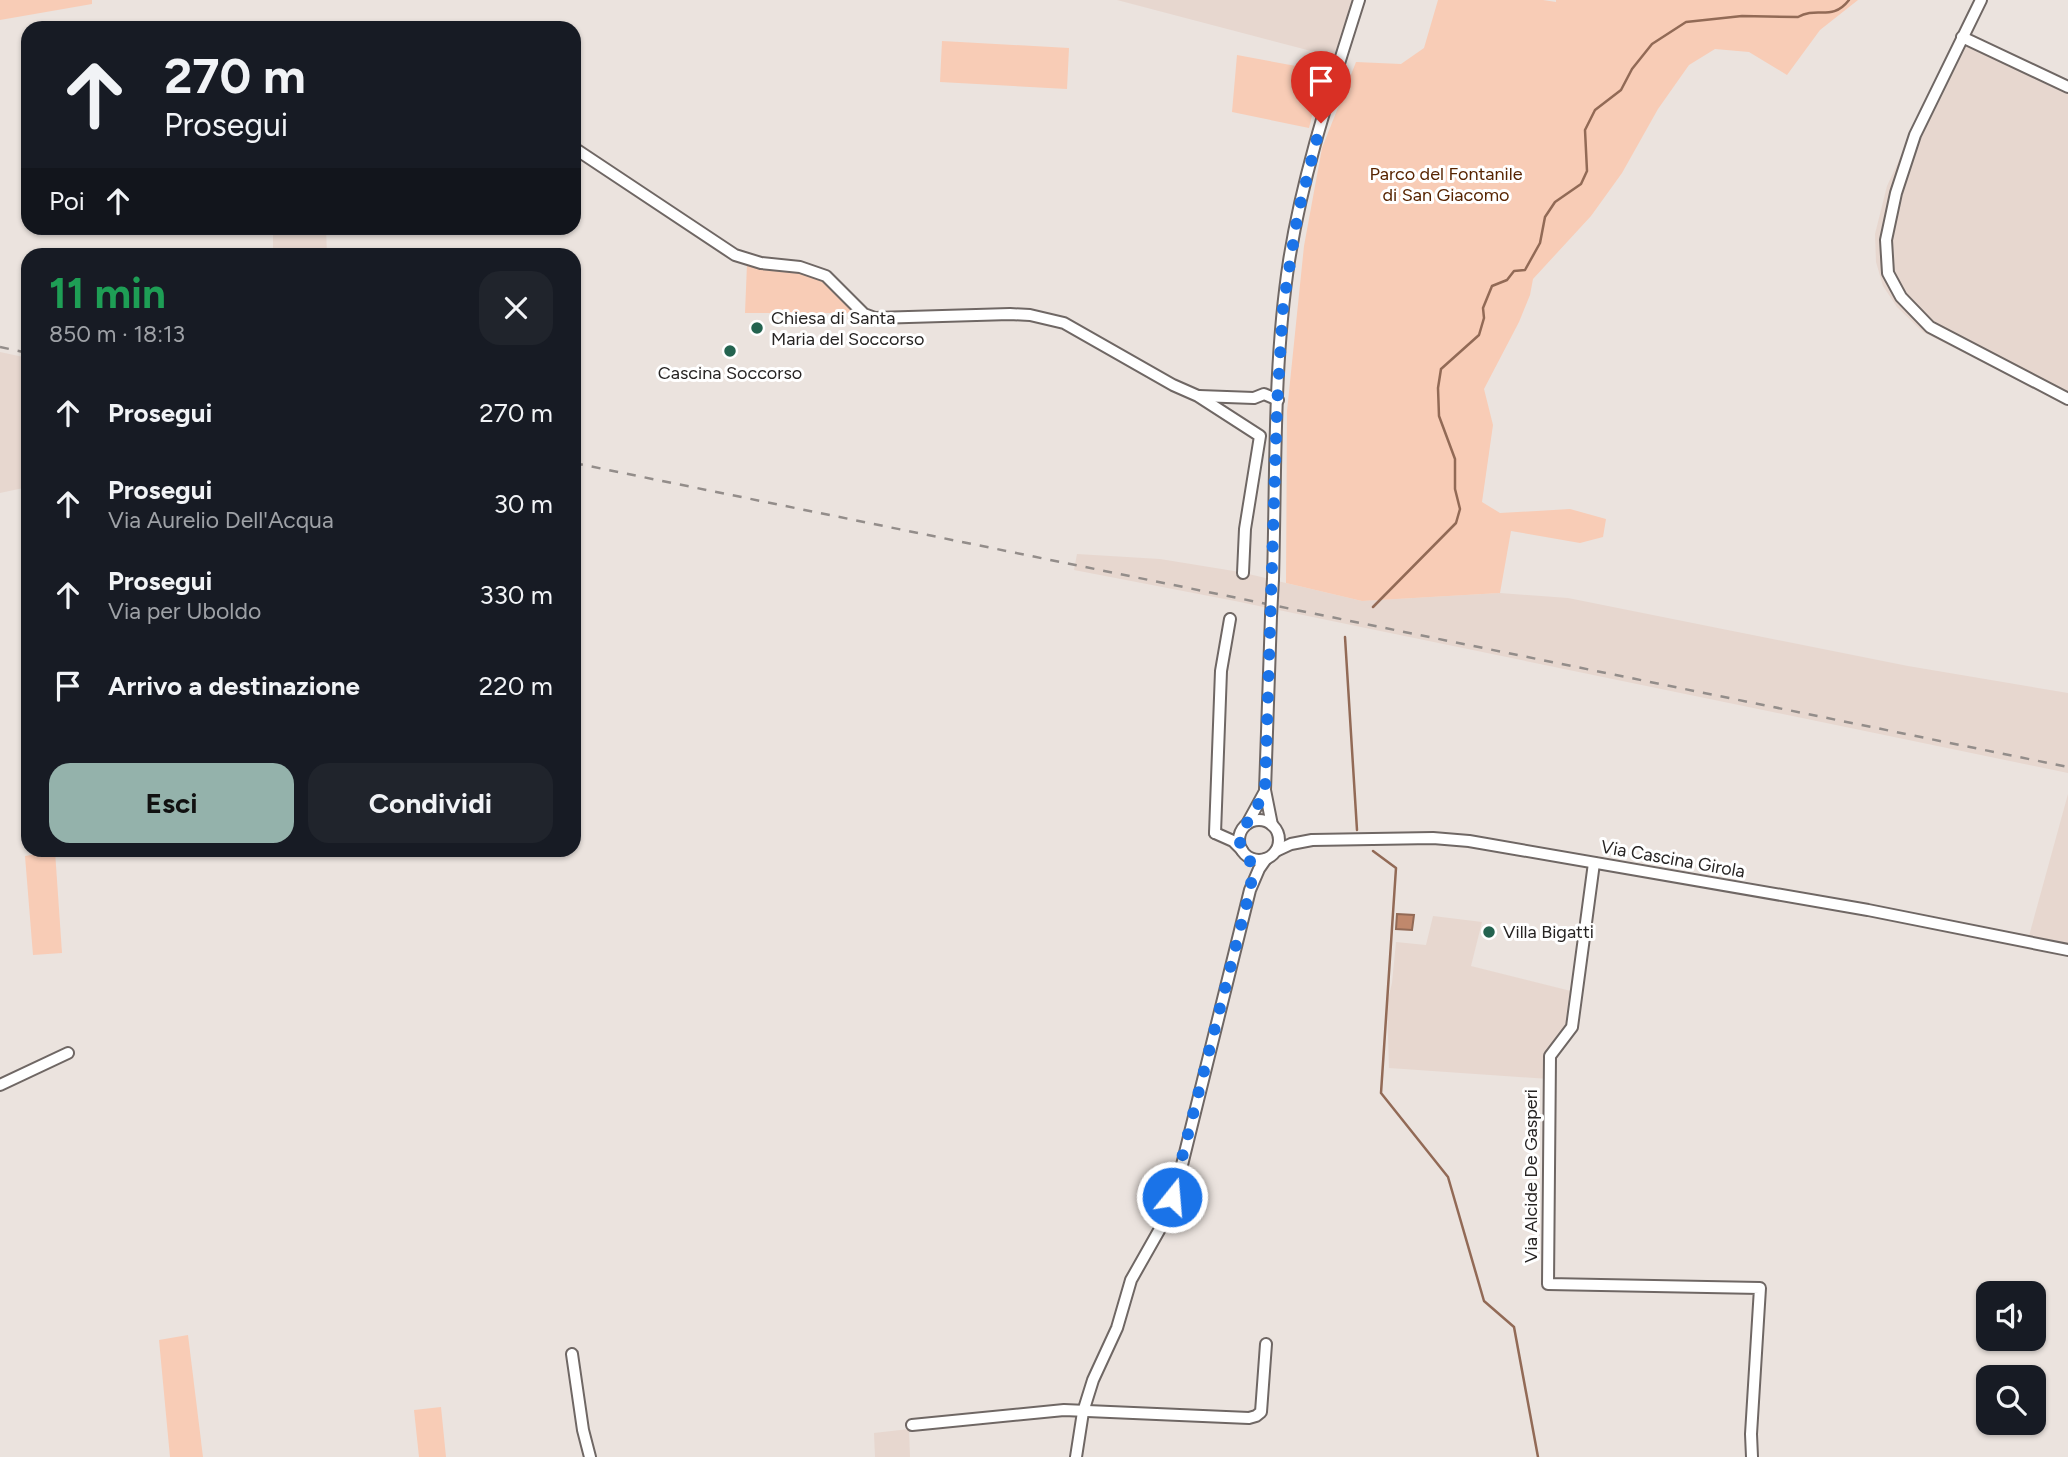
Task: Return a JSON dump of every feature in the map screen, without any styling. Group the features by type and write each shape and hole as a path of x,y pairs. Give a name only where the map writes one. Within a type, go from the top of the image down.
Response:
{"street":[{"path":"1250,890 1266,859 1276,851 1279,840 1265,790 1283,307 1296,221 1316,138 1359,0"},
{"path":"1981,0 1915,135 1896,194 1886,240 1888,273 1901,297 1930,327 2068,399"},
{"path":"1962,37 2068,87"},
{"path":"581,153 735,255 761,263 800,267 826,276 868,316 890,318 1010,314 1030,315 1064,323 1173,385 1198,396 1260,436 1245,529 1243,573"},
{"path":"1198,396 1254,398 1264,394 1278,400"},
{"path":"1215,833 1221,671 1230,619"},
{"path":"1076,1457 1083,1412 1096,1371 1120,1321 1131,1279 1161,1227 1180,1173 1250,890 1252,874 1240,839 1265,790"},
{"path":"1215,833 1262,821 1274,827"},
{"name":"Via Cascina Girola","path":"1274,827 1289,836 1312,840 1451,839 1868,910 2068,950"},
{"path":"1215,833 1233,841 1253,859 1266,859"},
{"name":"Via Cascina Girola","path":"1276,851 1291,844 1312,840"},
{"name":"Via Alcide De Gasperi","path":"1594,863 1572,1027 1550,1056 1548,1284 1760,1288 1752,1457"},
{"path":"0,1085 68,1053"},
{"path":"912,1425 1042,1411 1249,1418 1256,1416 1262,1406 1266,1344"},
{"path":"572,1354 583,1430 590,1457"}],"shaded area":[{"path":"1117,0 1352,0 1334,57"},
{"path":"1956,38 2068,83 2068,406 1923,332 1897,307 1883,286 1876,262 1875,234 1887,186"},
{"path":"273,235 326,235 327,248 273,248"},
{"path":"0,352 21,356 21,488 0,493"},
{"path":"1077,554 1160,559 1240,572 1362,601 1500,593 1568,598 1908,666 2068,693 2068,773 1074,570"},
{"path":"2068,794 2068,943 2029,936"},
{"path":"1397,914 1414,915 1412,930 1396,929"},
{"path":"1433,916 1482,922 1471,966 1579,993 1549,1079 1389,1068 1387,1003 1396,942 1426,945"},
{"path":"909,1429 910,1457 875,1457 874,1433"}],"green space":[{"path":"0,0 92,0 92,4 0,20"},
{"name":"Parco del Fontanile di San Giacomo","path":"1438,0 1858,0 1820,30 1787,75 1749,52 1715,49 1689,65 1658,109 1622,173 1591,216 1533,279 1530,295 1519,322 1484,389 1493,425 1482,502 1500,513 1570,509 1606,519 1603,537 1580,543 1511,531 1500,593 1362,601 1286,583 1287,411 1304,246 1322,148 1356,62 1401,64 1424,48"},
{"path":"942,41 1069,48 1067,89 940,82"},
{"path":"1237,55 1323,71 1309,128 1232,112"},
{"path":"747,264 789,267 819,277 854,313 745,313"},
{"path":"25,857 55,857 62,953 33,955"},
{"path":"188,1335 203,1457 170,1457 159,1340"},
{"path":"441,1407 446,1457 419,1457 414,1410"}],"waterway":[{"path":"1373,607 1456,523 1460,509 1455,489 1455,459 1439,416 1438,388 1441,369 1479,335 1484,318 1483,308 1492,286 1507,280 1514,271 1525,270 1540,243 1545,217 1555,202 1581,184 1587,171 1585,130 1595,110 1621,90 1632,69 1652,44 1686,22 1742,16 1798,17 1837,10 1849,0"},
{"path":"1345,637 1357,830"},
{"path":"1373,851 1396,868 1381,1093 1448,1177 1484,1301 1514,1327 1538,1457"}],"railway":[{"path":"0,347 21,352"},
{"path":"581,464 2068,767"}],"place":[{"name":"Chiesa di Santa Maria del Soccorso","path":"757,328"},
{"name":"Cascina Soccorso","path":"730,351"},
{"name":"Villa Bigatti","path":"1489,932"}],"route":[{"path":"1172,1197 1252,881 1250,861 1240,845 1241,834 1256,811 1265,790 1277,406 1283,307 1298,213 1321,123"}]}
